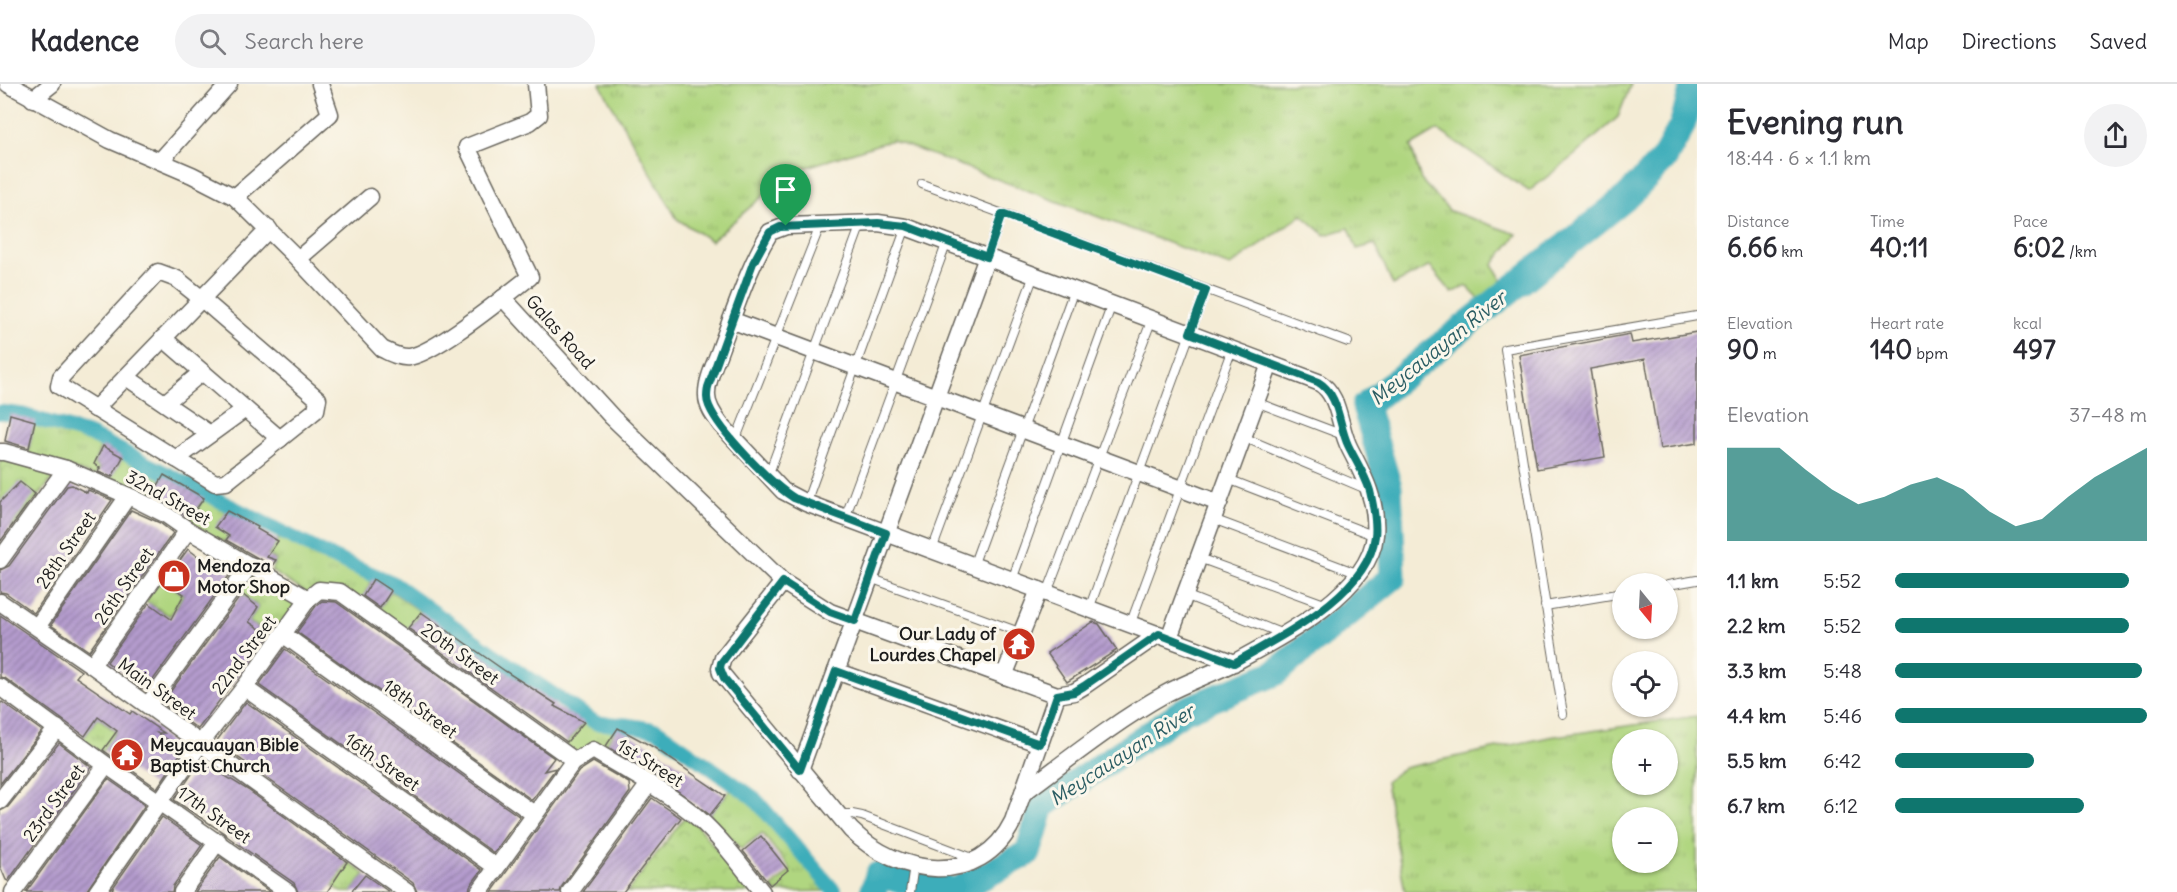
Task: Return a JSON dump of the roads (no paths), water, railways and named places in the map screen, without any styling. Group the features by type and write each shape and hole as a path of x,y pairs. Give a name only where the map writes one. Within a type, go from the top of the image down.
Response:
{"street":[{"name":"Galas Road","path":"8,84 110,140 210,183 235,197 298,259 382,349 394,355 405,357 428,350 503,298 612,417 783,582 830,612 1057,695"},
{"path":"33,99 52,84"},
{"path":"160,161 229,84"},
{"path":"235,197 330,114 320,84"},
{"path":"503,298 530,277 467,147 530,122 538,115 536,84"},
{"path":"298,259 370,197"},
{"path":"1023,793 1142,708 1175,689 1234,663 1283,634 1327,605 1359,574 1369,556 1375,536 1370,490 1343,435 1335,402 1326,386 906,226 862,223 786,226 770,232 753,263 731,320 709,381 706,398 714,416 735,442 783,491 806,503 845,518 1234,663"},
{"path":"95,409 269,230"},
{"path":"800,770 987,257"},
{"path":"158,272 177,279 318,399 316,410 226,482 215,483 95,409 59,386 61,377 158,272"},
{"path":"731,320 1219,503"},
{"path":"163,339 279,439"},
{"path":"783,582 723,658 720,668 724,678 837,814 874,850 913,869 958,867 978,860 993,850 1005,836 1023,793 1057,695 1074,692 1164,636 1185,595 1270,364"},
{"path":"165,403 202,372"},
{"path":"126,377 210,434"},
{"path":"176,459 245,409"},
{"name":"32nd Street","path":"0,452 66,469 128,496 165,514 188,530 250,565 314,595"},
{"path":"0,560 66,469"},
{"name":"28th Street","path":"37,627 128,496"},
{"name":"26th Street","path":"92,665 188,530"},
{"path":"148,705 250,565"},
{"name":"20th Street","path":"314,595 340,592 574,760"},
{"path":"1004,676 1043,592"},
{"name":"22nd Street","path":"97,892 200,744 314,595"},
{"name":"Main Street","path":"0,602 92,665 407,892"},
{"name":"18th Street","path":"284,635 534,814"},
{"path":"836,671 1040,744"},
{"name":"16th Street","path":"245,688 496,867"},
{"name":"17th Street","path":"2,692 57,728 106,765 288,892"},
{"path":"0,801 57,728"},
{"name":"1st Street","path":"574,760 593,750 650,784 698,818 722,842 762,892"},
{"path":"478,892 574,760"},
{"name":"23rd Street","path":"13,892 106,765"},
{"path":"570,892 650,784"},
{"path":"182,892 218,841"},
{"path":"0,888 3,892"}],"lane":[{"path":"922,184 1348,342"},
{"path":"987,257 1002,214"},
{"path":"768,477 862,223"},
{"path":"735,442 820,226"},
{"path":"806,503 906,226"},
{"path":"845,518 947,242"},
{"path":"932,550 1034,275"},
{"path":"973,566 1074,290"},
{"path":"1089,609 1206,290"},
{"path":"1012,580 1112,304"},
{"path":"1563,714 1505,349 1697,316"},
{"path":"1043,592 1099,458 1152,319"},
{"path":"1130,624 1232,349"},
{"path":"1256,402 1343,435"},
{"path":"1244,437 1370,490"},
{"path":"1228,479 1375,536"},
{"path":"1213,519 1359,574"},
{"path":"1199,558 1327,605"},
{"path":"870,578 1022,633"},
{"path":"1678,583 1697,580"},
{"path":"1545,606 1612,594"},
{"path":"1185,595 1283,634"},
{"path":"837,814 862,816 978,860"},
{"path":"851,830 862,816"},
{"path":"910,892 913,869"}],"waterway":[{"name":"Meycauayan River","path":"873,892 878,875 955,891 1028,853 1042,806 1183,711 1275,673 1393,577 1389,487 1365,406 1628,196 1664,159 1682,126 1694,84"},
{"path":"0,412 23,415 90,435 327,555 393,583 596,723 657,730 754,798 835,892"}],"place":[{"name":"Mendoza Motor Shop","path":"174,576"},
{"name":"Our Lady of Lourdes Chapel","path":"1019,644"},
{"name":"Meycauayan Bible Baptist Church","path":"127,755"}]}
